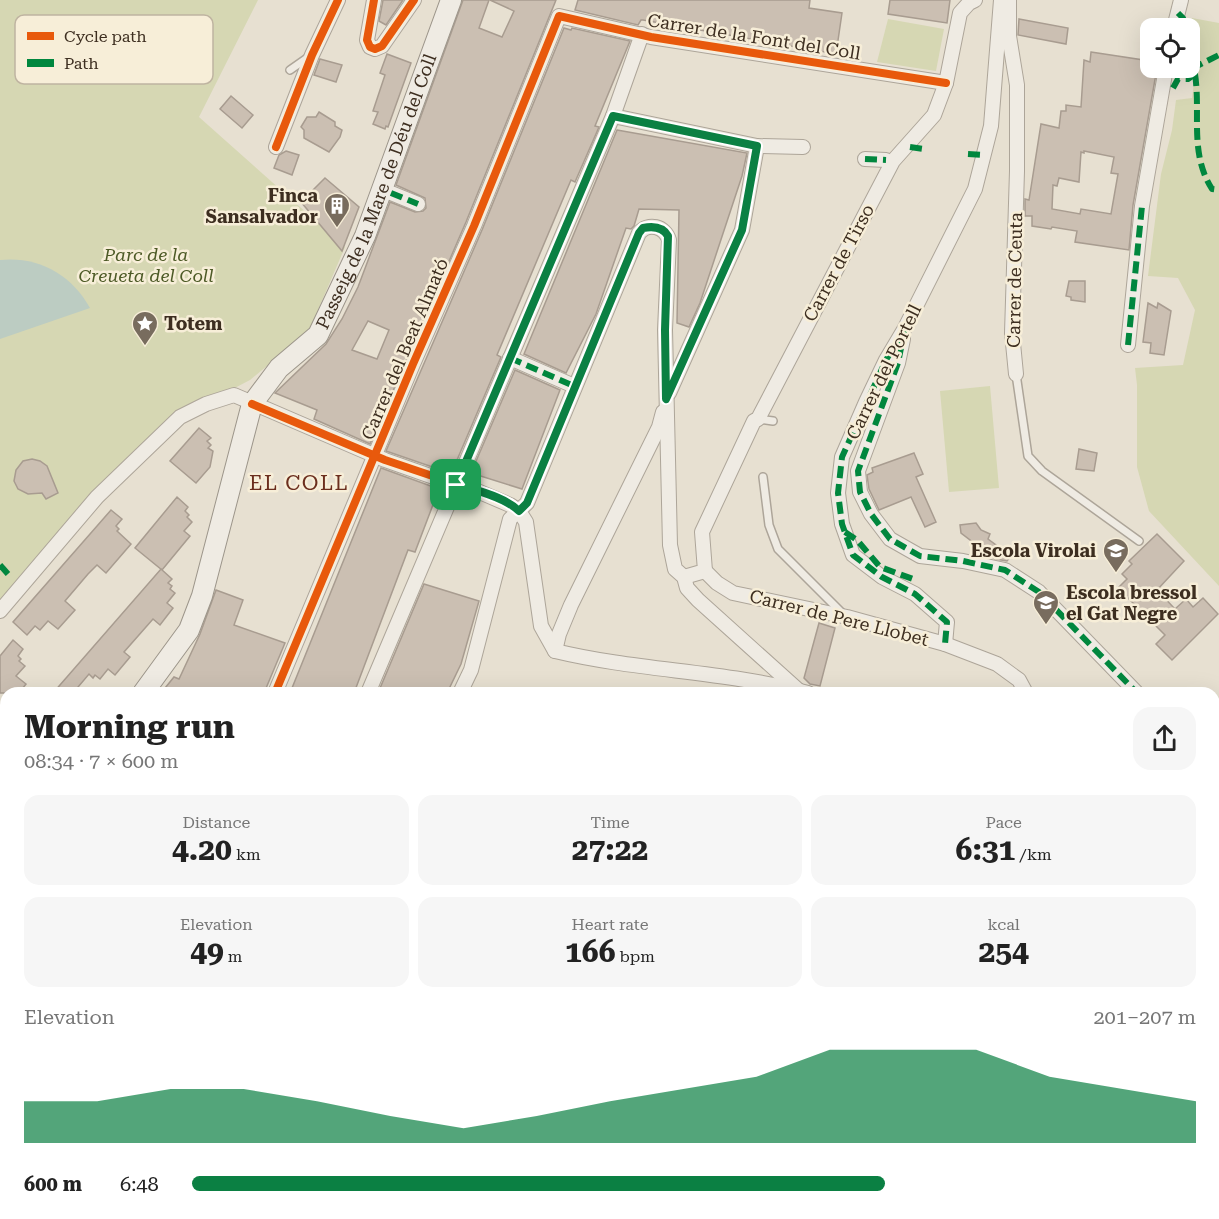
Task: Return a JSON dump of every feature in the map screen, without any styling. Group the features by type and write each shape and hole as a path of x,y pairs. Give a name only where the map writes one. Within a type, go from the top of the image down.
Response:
{"street":[{"path":"276,147 312,55 338,0"},
{"path":"374,0 367,40 370,47 375,49 382,46 414,0"},
{"name":"Passeig de la Mare de Déu del Coll","path":"147,687 189,630 202,596 252,404 279,368 318,335 342,287 365,236 451,0"},
{"name":"Carrer de Tirso","path":"705,571 702,532 754,421 758,419 893,161 934,115 946,83 960,13 975,0"},
{"name":"Carrer del Portell","path":"945,644 948,622 915,594 882,577 853,555 842,524 838,493 842,457 849,430 905,328 975,189 990,126 1000,0"},
{"name":"Carrer de Ceuta","path":"1009,0 1009,36 1017,85 1012,333 1017,374"},
{"path":"1176,18 1181,0"},
{"name":"Carrer de la Font del Coll","path":"559,16 642,34 946,83"},
{"name":"Carrer del Beat Almató","path":"278,687 413,364 474,226 559,16"},
{"path":"371,687 613,116 642,34"},
{"path":"1128,345 1143,206 1164,78"},
{"path":"613,116 757,146 803,147"},
{"path":"555,651 559,634 571,605 659,427 666,399 742,230 757,146"},
{"path":"866,159 886,160"},
{"path":"391,193 418,204"},
{"path":"463,687 471,670 510,519 527,503 639,233 643,228 656,227 662,229 668,236 665,330 666,399 670,545 675,569 684,577 687,588 698,600 799,687"},
{"path":"905,328 898,363 858,471 860,492 871,514 890,538 920,556 963,561 1005,570 1039,592 1131,687"},
{"path":"510,358 574,386"},
{"path":"0,611 97,496 180,417 206,404 234,395 376,455 483,493 510,504 519,511 526,522 541,626 555,651 611,663 703,673 778,687"},
{"path":"684,577 705,571"},
{"name":"Carrer de Pere Llobet","path":"705,571 717,583 733,593 848,617 945,644"},
{"path":"945,644 996,664 1019,680 1023,687"}],"lane":[{"path":"290,70 312,55"},
{"name":"Carrer de Ceuta","path":"1017,374 1028,456 1042,471 1139,541"},
{"path":"758,419 773,421"},
{"path":"763,477 769,525 778,549 848,617"}],"green space":[{"name":"Parc de la Creueta del Coll","path":"0,0 258,0 199,117 345,247 309,331 250,380 227,392 186,406 117,468 0,605"},
{"path":"888,19 944,29 936,71 877,62"},
{"path":"1200,19 1219,23 1219,586 1149,511 1137,467 1135,368 1183,365 1195,310 1178,278 1148,276 1161,174 1172,130 1176,100 1192,98 1195,78 1200,78"},
{"path":"990,386 999,488 949,492 940,391"}],"shaded area":[{"path":"0,260 27,261 52,270 73,286 90,308 0,339"}],"building":[{"path":"383,0 403,0 386,25 379,21"},
{"path":"463,0 489,0 479,28 502,37 514,11 490,0 556,0 466,222 370,444 314,419 317,410 275,393 326,344 342,319 358,287 390,202 415,212 426,208 425,198 396,185","holes":["368,321 389,330 377,359 352,350"]},
{"path":"578,0 810,0 809,8 842,13 836,54 643,20 638,25 575,10"},
{"path":"890,0 950,0 947,23 888,14"},
{"path":"1019,19 1068,28 1066,44 1018,35"},
{"path":"564,28 630,41 595,126 599,127 575,182 571,180 497,355 501,357 454,467 450,466 447,472 386,451 482,230"},
{"path":"1091,52 1140,59 1140,78 1155,78 1133,205 1129,250 1075,242 1077,231 1032,226 1032,216 1025,216 1025,199 1029,200 1041,124 1059,128 1061,111 1066,111 1066,105 1081,107 1084,60 1090,62","holes":["1081,152 1114,157 1111,173 1118,174 1111,214 1081,209 1080,214 1052,209 1053,185 1057,186 1059,178 1079,182"]},
{"path":"387,54 411,63 388,127 386,126 385,129 373,124 378,112 373,111 385,75 380,73"},
{"path":"320,59 342,65 336,82 314,75"},
{"path":"231,96 253,115 242,128 220,109"},
{"path":"319,112 335,122 335,126 342,130 340,137 329,152 304,138 304,130 301,127 307,117 316,117"},
{"path":"617,130 747,153 742,176 700,303 689,327 677,323 679,210 639,209 634,226 631,229 626,228 596,314 566,373 524,354"},
{"path":"286,151 299,155 292,175 274,168 279,155"},
{"name":"Finca Sansalvador","path":"325,178 359,207 342,251 301,202"},
{"path":"1069,281 1085,281 1085,302 1071,300 1071,297 1066,296"},
{"path":"1148,303 1157,308 1158,303 1171,311 1164,355 1150,353 1151,343 1143,342"},
{"path":"515,370 560,390 522,489 471,473"},
{"path":"199,428 211,438 207,441 211,445 208,448 213,451 210,467 196,483 170,461"},
{"path":"1079,449 1097,453 1094,471 1076,469"},
{"path":"914,453 923,474 916,477 936,522 925,527 911,497 879,510 869,489 867,475 873,472 872,468"},
{"path":"32,459 47,466 58,493 46,499 42,493 28,494 18,489 14,481 16,470 23,461"},
{"path":"381,468 439,489 415,552 408,550 356,687 292,687"},
{"path":"177,497 188,507 185,511 192,522 184,531 190,536 162,570 135,548"},
{"path":"111,510 122,519 116,526 119,529 117,531 131,544 106,573 97,565 88,574 65,601 75,610 58,629 48,621 40,630 35,626 27,635 13,622"},
{"path":"976,523 981,530 990,534 988,539 1011,556 1007,561 995,559 961,533 960,525"},
{"path":"1157,534 1184,561 1157,590 1175,609 1186,599 1193,607 1203,598 1218,614 1172,660 1156,644 1165,635 1118,588 1127,579 1122,574 1132,564 1129,561"},
{"path":"161,569 172,579 168,583 172,586 170,589 175,593 167,603 173,608 160,625 153,619 124,652 130,657 115,675 108,669 100,679 95,675 93,678 89,674 78,687 58,687"},
{"path":"424,584 479,601 461,664 450,687 381,687"},
{"path":"216,590 243,600 234,625 285,643 267,687 166,687 174,677 179,679 200,634"},
{"path":"819,623 835,628 820,686 810,684 804,678"},
{"path":"13,640 23,649 18,656 21,659 19,661 25,666 16,676 26,684 24,687 0,687 0,656"}],"marked path":[{"path":"1178,13 1183,18"},
{"path":"1200,64 1219,55"},
{"path":"1173,88 1178,79 1189,78"},
{"path":"1196,78 1200,161 1212,189 1219,190"},
{"path":"910,147 924,149"},
{"path":"968,154 983,155"},
{"path":"865,159 886,160"},
{"path":"391,193 418,204"},
{"path":"1128,345 1142,206"},
{"path":"905,328 898,363 858,471 860,492 871,514 890,539 920,556 963,561 1005,570 1039,592 1131,687"},
{"path":"901,336 886,360 842,457 838,493 842,524 853,555 882,577 915,594 947,622 945,644"},
{"path":"510,358 574,386"},
{"path":"845,532 857,540 880,567 913,579"},
{"path":"0,565 8,574"}],"cycle path":[{"path":"276,147 312,55 338,0"},
{"path":"374,0 367,40 370,47 375,49 382,46 414,0"},
{"path":"278,687 413,364 474,226 559,16 651,37 946,83"},
{"path":"252,404 385,460 483,493 519,511"}],"place":[{"name":"Finca Sansalvador","path":"337,229"},
{"name":"Totem","path":"145,347"},
{"name":"Escola Virolai","path":"1116,574"},
{"name":"Escola bressol el Gat Negre","path":"1046,626"}],"district":[{"name":"EL COLL","path":"299,483"}],"route":[{"path":"613,116 742,141 757,146 742,230 666,399 665,330 669,240 662,229 649,227 643,228 639,233 527,503 519,511 510,504 456,485 613,116"}]}
